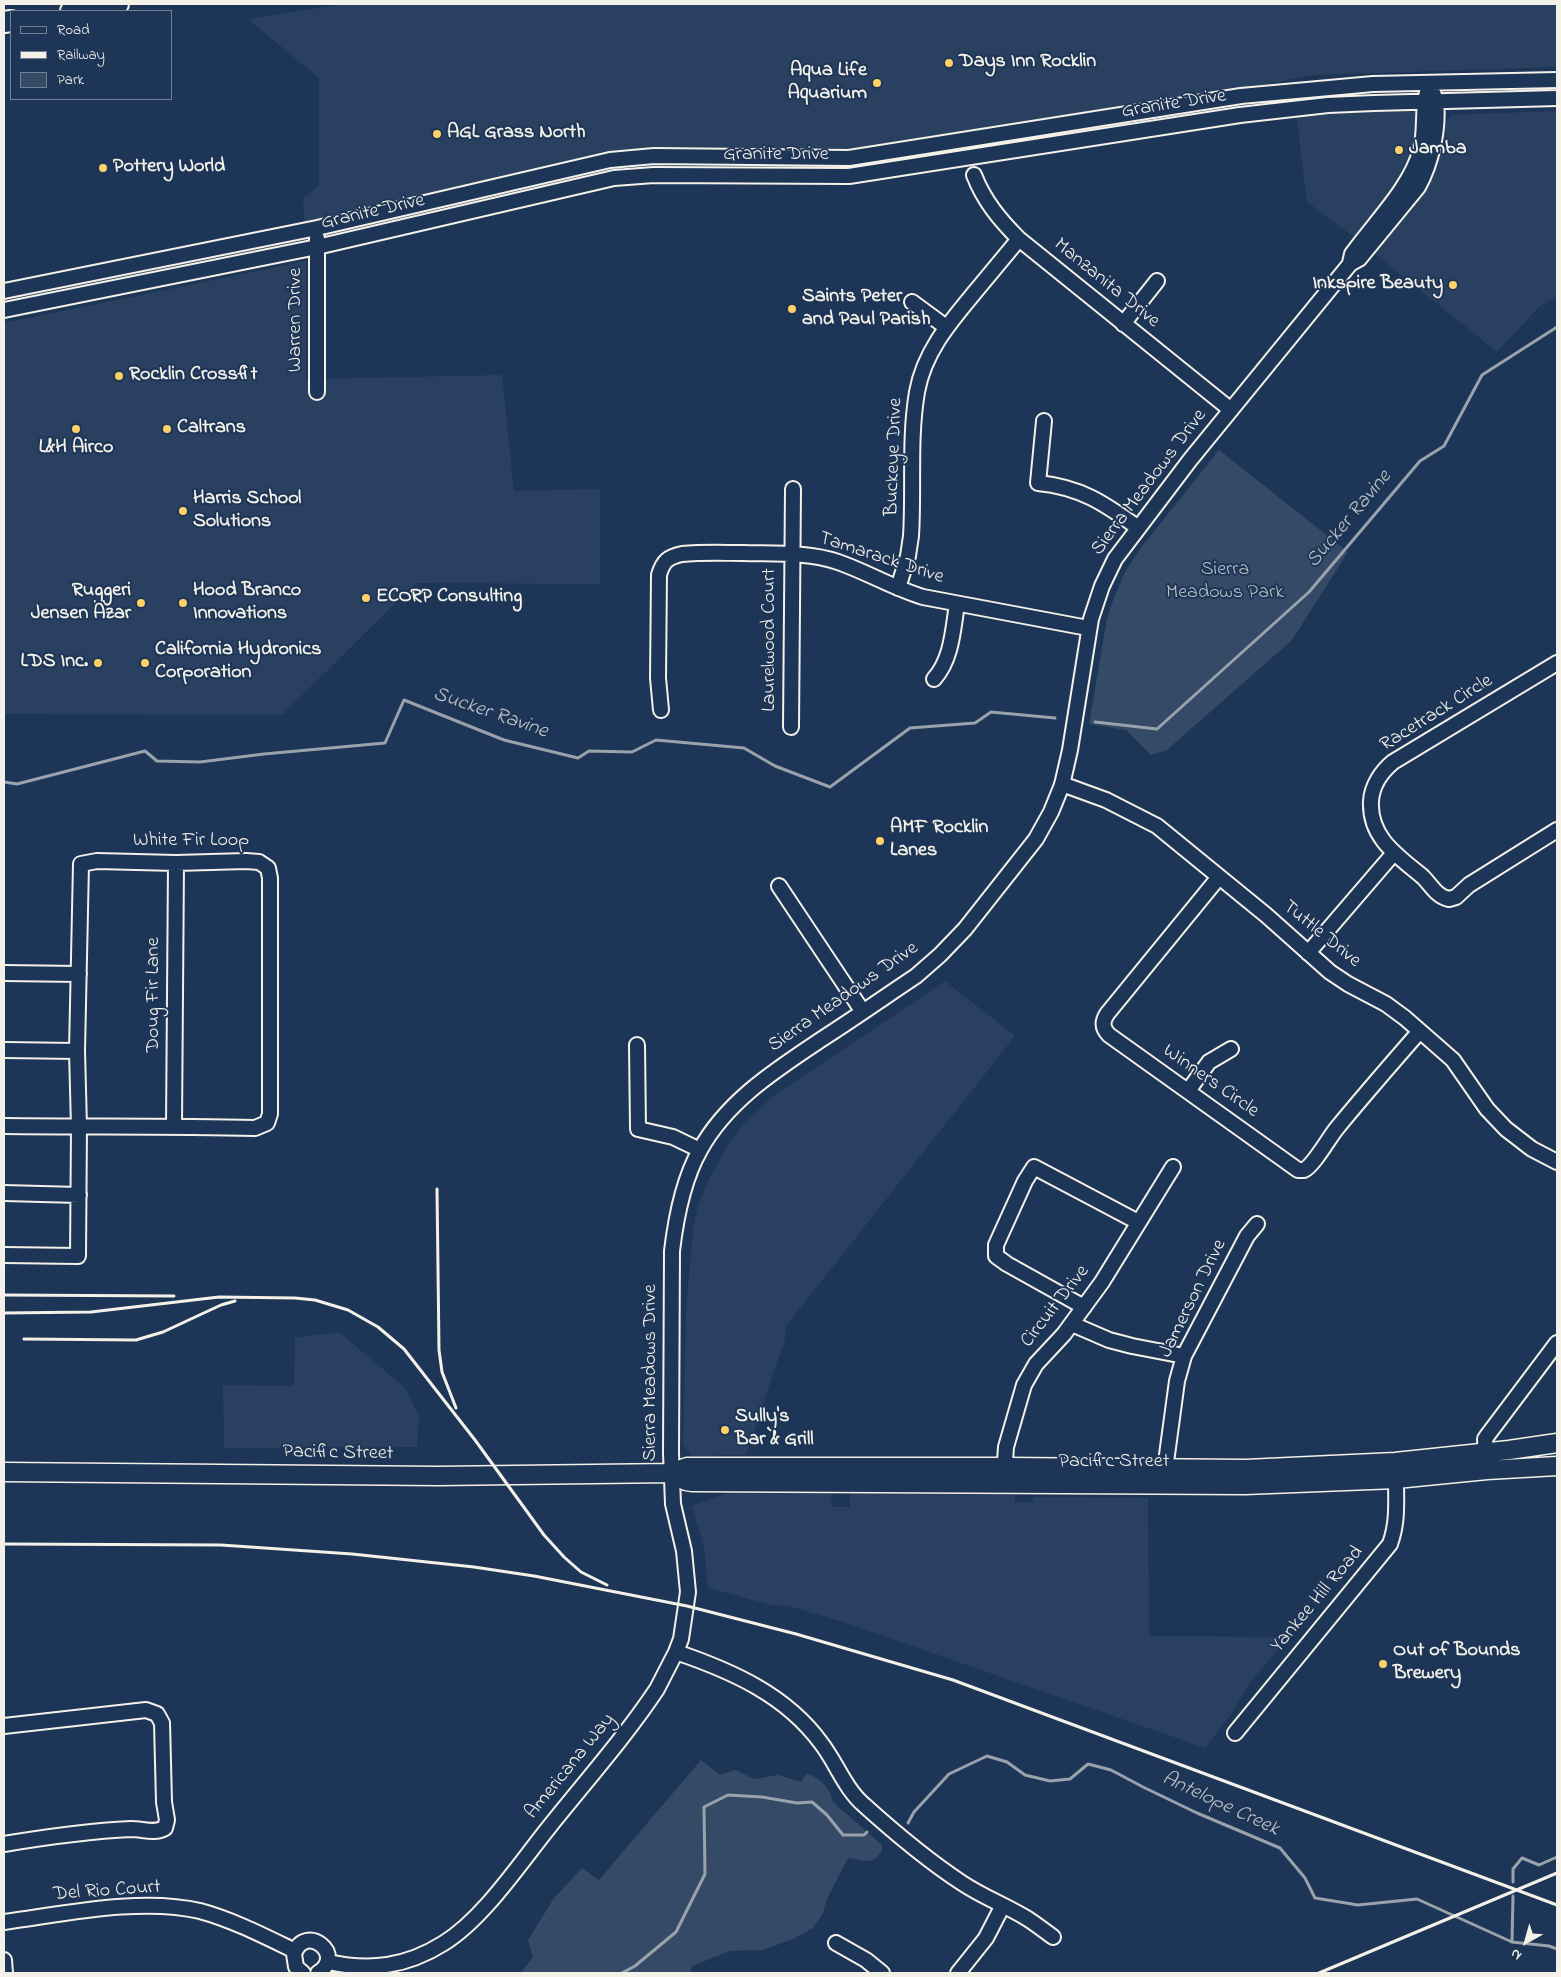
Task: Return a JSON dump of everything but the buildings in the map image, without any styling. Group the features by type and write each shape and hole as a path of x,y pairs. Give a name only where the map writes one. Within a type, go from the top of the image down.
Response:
{"highway":[{"path":"78,10 118,4"}],"main road":[{"name":"Pacific Street","path":"4,1472 438,1476 671,1473 686,1467 1005,1467 1164,1476 1273,1485 1396,1479 1486,1461 1557,1443"},
{"name":"Pacific Street","path":"671,1473 692,1482 1004,1484 1395,1462 1486,1461 1557,1466"}],"street":[{"name":"Granite Drive","path":"4,291 317,228 610,160 654,156 849,158 1242,96 1363,85 1557,80"},
{"name":"Sierra Meadows Drive","path":"671,1473 672,1251 676,1220 684,1187 700,1150 724,1116 760,1081 916,976 940,955 964,929 1036,839 1052,812 1062,784 1070,750 1088,628 1108,572 1119,552 1137,528 1231,410 1350,264 1359,259 1418,187 1424,176 1431,149 1429,83"},
{"name":"Granite Drive","path":"4,310 317,247 614,178 654,175 856,175 1240,115 1328,105 1557,98"},
{"name":"Sierra Meadows Drive","path":"1350,264 1352,254 1407,180 1418,159 1430,101"},
{"name":"Manzanita Drive","path":"974,175 991,209 1019,239 1231,410"},
{"path":"1384,212 1418,187"},
{"name":"Warren Drive","path":"317,228 317,392"},
{"name":"Buckeye Drive","path":"898,588 908,556 911,536 913,435 917,391 928,358 946,327 1019,239"},
{"path":"1123,324 1157,281"},
{"path":"912,302 946,327"},
{"path":"1044,421 1038,483 1057,485 1091,496 1137,528"},
{"name":"Laurelwood Court","path":"791,727 793,489"},
{"name":"Tamarack Drive","path":"661,710 658,678 658,598 662,565 673,556 693,553 792,554 836,561 923,597 1088,628"},
{"path":"934,678 941,672 948,653 956,604"},
{"name":"Racetrack Circle","path":"1557,663 1399,759 1383,772 1373,791 1371,805 1376,832 1394,853 1442,897 1452,899 1469,885 1557,830"},
{"name":"Tuttle Drive","path":"1062,784 1106,800 1157,826 1340,979 1393,1009 1420,1031 1453,1060 1487,1109 1506,1129 1532,1149 1557,1162"},
{"path":"1308,953 1394,853"},
{"name":"White Fir Loop","path":"246,861 259,862 268,868 270,878 270,1114 267,1123 255,1128 174,1126 79,1127 77,1051 81,864 97,862 176,863 246,861"},
{"name":"Doug Fir Lane","path":"174,1126 176,863"},
{"name":"Winners Circle","path":"1219,877 1104,1020 1105,1031 1109,1035 1298,1170 1304,1170 1314,1163 1320,1150 1336,1129 1420,1031"},
{"path":"779,886 863,1012"},
{"path":"4,973 79,974"},
{"path":"637,1045 638,1129 673,1138 700,1150"},
{"path":"1188,1091 1209,1062 1232,1048"},
{"path":"4,1050 77,1051"},
{"path":"4,1126 79,1127 78,1256 4,1256"},
{"name":"Circuit Drive","path":"1004,1484 1006,1447 1024,1385 1036,1364 1072,1324 1102,1282 1173,1167"},
{"path":"1084,1307 996,1256 996,1244 1025,1180 1034,1168 1138,1222"},
{"path":"4,1193 78,1195"},
{"name":"Jamerson Drive","path":"1164,1476 1177,1381 1184,1356 1247,1236 1256,1224"},
{"path":"1072,1324 1109,1340 1184,1356"},
{"path":"1486,1461 1485,1439 1491,1429 1557,1343"},
{"name":"Americana Way","path":"328,1962 350,1967 367,1968 393,1964 420,1956 444,1943 462,1929 495,1894 649,1702 658,1689 676,1652 686,1617 688,1592 684,1550 673,1504 671,1473"},
{"name":"Yankee Hill Road","path":"1235,1733 1390,1544 1396,1528 1396,1479"},
{"path":"676,1652 765,1690 787,1706 810,1728 831,1756 861,1803 962,1884 1027,1919 1053,1937"},
{"path":"4,1726 146,1710 157,1714 162,1723 164,1802 167,1820 165,1828 158,1832 136,1829 95,1830 4,1844"},
{"path":"958,1973 986,1938 1002,1906"},
{"name":"Del Rio Court","path":"4,1922 123,1907 172,1907 199,1911 227,1920 295,1951"},
{"path":"303,1973 294,1963 295,1951 303,1942 314,1941 318,1942 326,1950 328,1962 325,1968 318,1973"},
{"path":"836,1943 866,1960 882,1973"},
{"path":"4,1960 5,1973"}],"shaded area":[{"path":"344,4 1557,4 1557,67 1313,75 853,165 681,165 600,174 305,240 303,198 319,185 319,78 248,19"},
{"path":"1430,106 1429,141 1366,246 1307,202 1296,112"},
{"path":"1557,111 1557,296 1539,307 1497,352 1375,254 1429,183 1443,145 1445,124 1451,115"},
{"path":"306,261 306,379 502,375 514,491 600,489 600,584 416,583 282,715 4,714 4,323"},
{"path":"945,981 1015,1036 786,1326 785,1339 746,1455 692,1456 683,1445 686,1309 693,1230 698,1204 711,1175 741,1127 772,1097"},
{"path":"339,1332 405,1388 419,1416 417,1447 224,1448 223,1385 294,1386 295,1338"},
{"path":"734,1491 831,1492 832,1507 850,1507 850,1493 1015,1495 1015,1502 1033,1502 1033,1497 1148,1498 1149,1636 1288,1637 1249,1684 1232,1713 1205,1748 846,1623 789,1606 772,1605 708,1588 704,1547 692,1506"}],"green space":[{"name":"Sierra Meadows Park","path":"1219,450 1348,552 1292,640 1167,750 1151,755 1126,730 1089,724 1106,624 1110,608 1125,572 1140,549"},
{"path":"701,1760 720,1775 735,1770 754,1779 778,1775 801,1782 806,1774 815,1777 830,1792 833,1802 882,1845 882,1851 875,1859 867,1861 848,1858 826,1901 823,1913 813,1928 793,1939 763,1950 730,1951 692,1966 690,1973 521,1973 533,1957 528,1940 554,1898 582,1868 599,1880"}],"waterway":[{"name":"Sucker Ravine","path":"1095,722 1157,729 1309,592 1420,461 1444,446 1482,375 1557,327"},
{"name":"Sucker Ravine","path":"4,782 17,784 145,751 157,761 200,762 385,743 404,700 504,740 578,758 589,751 632,752 656,740 744,748 775,766 830,787 910,728 975,723 991,712 1055,718"},
{"name":"Antelope Creek","path":"908,1823 914,1812 949,1774 987,1756 1007,1762 1025,1775 1050,1781 1070,1779 1088,1764 1111,1770 1197,1813 1280,1848 1305,1878 1315,1898 1358,1905 1417,1899 1512,1942 1549,1946 1557,1949"},
{"name":"Antelope Creek","path":"622,1973 635,1966 676,1932 705,1874 704,1807 728,1795 762,1797 797,1803 812,1802 827,1815 843,1835 864,1835 867,1832"},
{"path":"1513,1882 1513,1869 1522,1858 1539,1865 1557,1857"},
{"path":"1512,1942 1513,1896"}],"railway":[{"path":"437,1189 439,1350 442,1372 456,1408"},
{"path":"4,1295 174,1296"},
{"path":"4,1313 91,1312 219,1297 315,1300 348,1310 378,1327 404,1349 475,1440 544,1535 581,1572 607,1585"},
{"path":"24,1339 136,1340 163,1332 221,1305 235,1301"},
{"path":"4,1544 221,1545 352,1554 474,1567 534,1576 687,1606 796,1634 953,1680 1557,1905"},
{"path":"1319,1973 1557,1873"}],"place":[{"name":"Days Inn Rocklin","path":"949,63"},
{"name":"Aqua Life Aquarium","path":"877,83"},
{"name":"AGL Grass North","path":"437,134"},
{"name":"Jamba","path":"1399,150"},
{"name":"Pottery World","path":"103,168"},
{"name":"Inkspire Beauty","path":"1453,285"},
{"name":"Saints Peter and Paul Parish","path":"792,309"},
{"name":"Rocklin Crossfit","path":"119,376"},
{"name":"L&H Airco","path":"76,429"},
{"name":"Caltrans","path":"167,429"},
{"name":"Harris School Solutions","path":"183,511"},
{"name":"ECORP Consulting","path":"366,598"},
{"name":"Ruggeri Jensen Azar","path":"141,603"},
{"name":"Hood Branco Innovations","path":"183,603"},
{"name":"LDS Inc.","path":"98,663"},
{"name":"California Hydronics Corporation","path":"145,663"},
{"name":"AMF Rocklin Lanes","path":"880,841"},
{"name":"Sully's Bar & Grill","path":"725,1430"},
{"name":"Out of Bounds Brewery","path":"1383,1664"}]}
